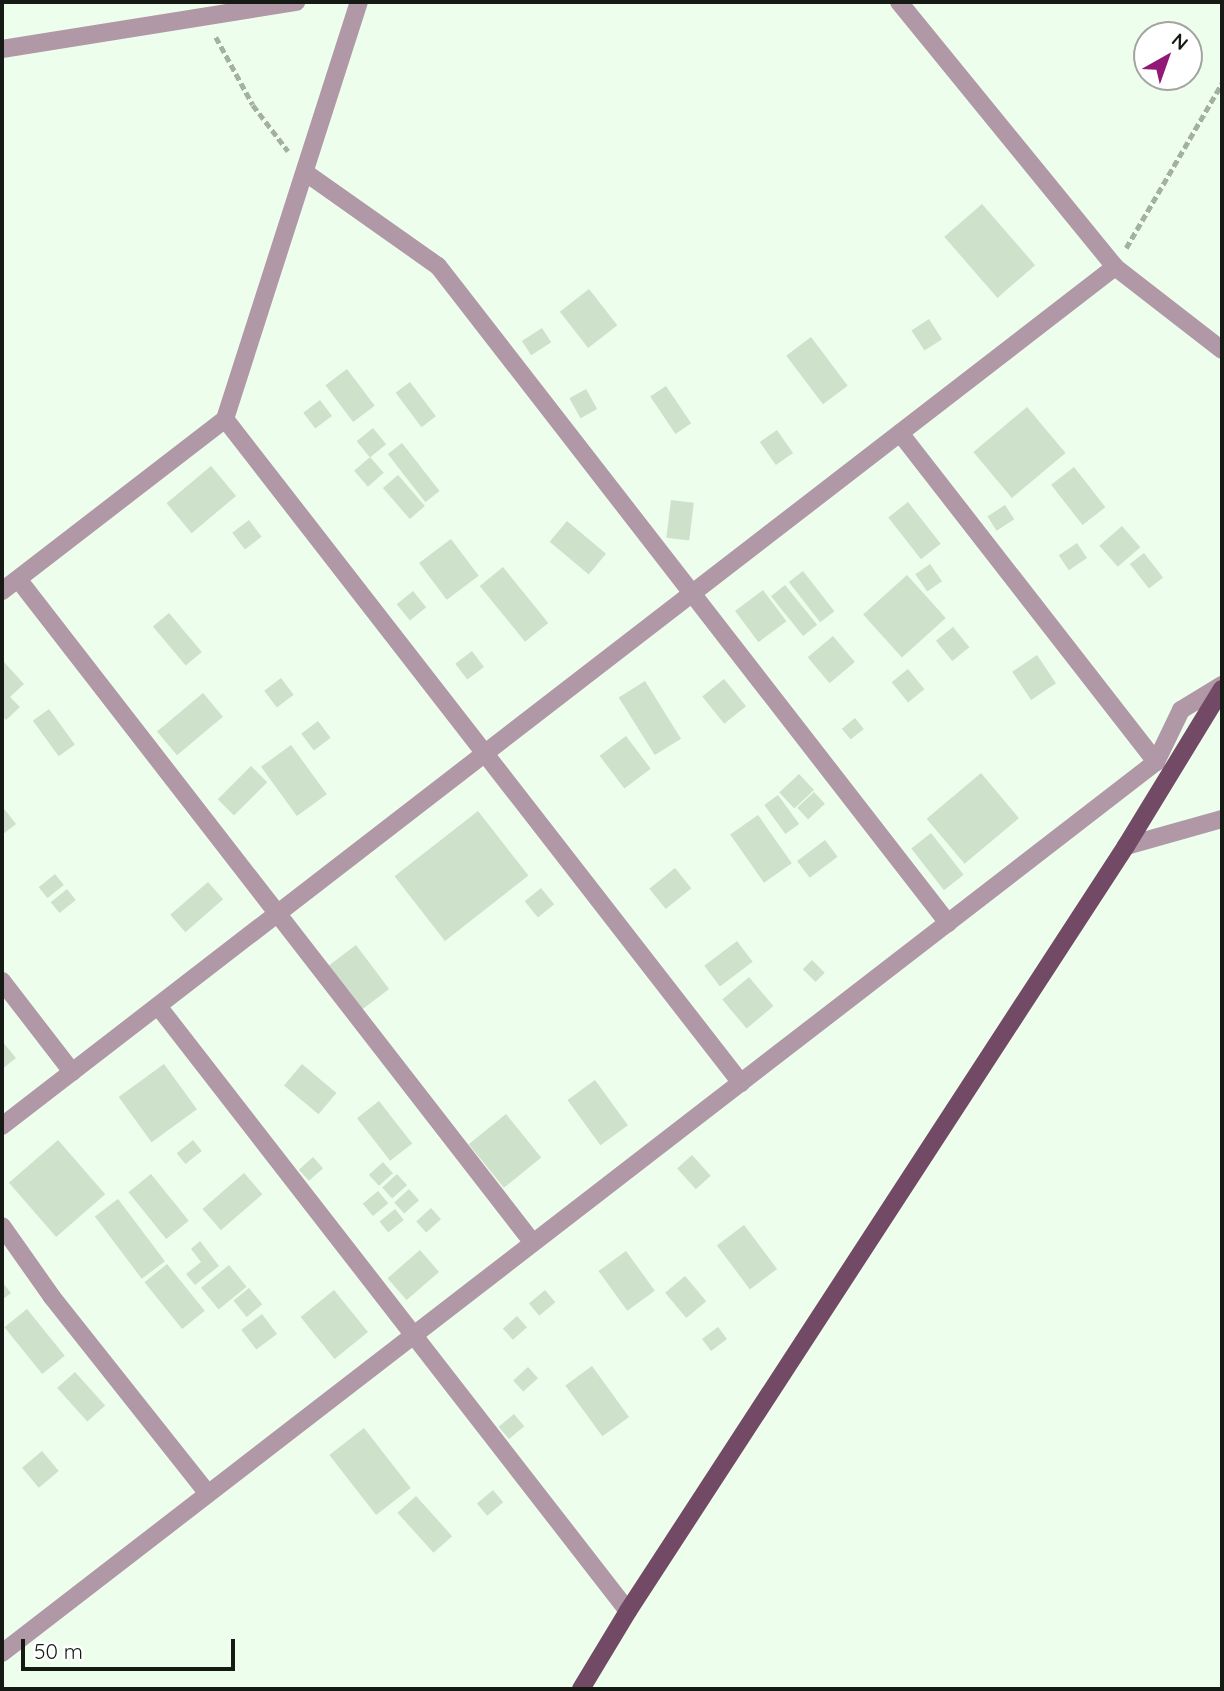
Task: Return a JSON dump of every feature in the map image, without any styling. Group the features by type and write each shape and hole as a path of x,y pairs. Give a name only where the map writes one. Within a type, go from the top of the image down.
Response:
{"main road":[{"path":"581,1689 628,1611 1126,846 1222,687"}],"street":[{"path":"2,49 296,2"},
{"path":"2,591 225,419 359,2"},
{"path":"900,2 1115,267 1222,350"},
{"path":"306,173 438,266 948,923"},
{"path":"2,1126 1115,267"},
{"path":"225,419 741,1083"},
{"path":"900,433 1156,762"},
{"path":"18,579 533,1243"},
{"path":"2,1653 1156,762 1181,710 1222,687"},
{"path":"1126,846 1222,818"},
{"path":"2,981 72,1072"},
{"path":"158,1006 628,1611"},
{"path":"2,1226 52,1297 208,1494"}],"path":[{"path":"204,17 253,105 306,173"},
{"path":"1115,267 1222,83"}],"building":[{"path":"982,204 1035,265 997,298 944,237"},
{"path":"589,289 617,325 588,348 560,312"},
{"path":"929,319 942,339 924,351 911,330"},
{"path":"542,328 551,342 531,355 522,341"},
{"path":"811,337 848,386 823,404 786,356"},
{"path":"347,369 375,406 353,422 325,385"},
{"path":"410,382 436,416 422,427 396,393"},
{"path":"666,386 691,423 675,434 650,397"},
{"path":"586,389 597,409 581,418 569,398"},
{"path":"320,400 332,416 315,429 303,413"},
{"path":"1027,407 1066,453 1012,498 973,452"},
{"path":"373,428 386,444 370,458 357,441"},
{"path":"777,430 793,453 776,465 760,442"},
{"path":"402,443 440,491 425,502 388,454"},
{"path":"370,457 384,473 368,487 354,471"},
{"path":"211,466 236,496 192,533 167,503"},
{"path":"1074,467 1105,507 1083,525 1051,485"},
{"path":"398,475 425,506 410,519 383,488"},
{"path":"671,500 694,503 689,541 666,538"},
{"path":"908,502 941,544 921,559 888,517"},
{"path":"1005,505 1014,519 997,531 987,516"},
{"path":"249,520 262,537 245,549 232,533"},
{"path":"567,521 606,554 589,574 550,542"},
{"path":"1122,526 1140,547 1118,567 1099,546"},
{"path":"451,539 479,576 447,600 419,563"},
{"path":"1077,543 1087,558 1069,570 1059,555"},
{"path":"1144,553 1163,577 1149,589 1130,564"},
{"path":"930,564 942,581 927,592 915,574"},
{"path":"503,567 548,623 525,642 480,586"},
{"path":"803,571 834,611 820,622 789,582"},
{"path":"907,575 946,618 902,658 863,614"},
{"path":"785,585 817,625 803,636 771,596"},
{"path":"763,590 786,621 759,642 735,611"},
{"path":"413,591 426,607 410,621 397,604"},
{"path":"169,613 202,652 186,666 153,626"},
{"path":"953,627 969,647 952,661 936,641"},
{"path":"833,636 855,662 830,683 808,657"},
{"path":"472,651 484,667 467,680 455,664"},
{"path":"1037,655 1056,683 1031,700 1012,672"},
{"path":"4,662 24,684 10,697 20,707 6,720 2,716"},
{"path":"908,669 924,689 908,702 892,682"},
{"path":"281,678 294,695 277,707 264,691"},
{"path":"724,679 746,706 724,724 702,697"},
{"path":"645,681 681,739 655,755 619,697"},
{"path":"203,693 223,717 177,755 157,732"},
{"path":"49,709 75,745 59,756 33,721"},
{"path":"855,718 864,729 851,740 842,729"},
{"path":"318,721 331,738 314,750 301,734"},
{"path":"626,736 651,769 624,789 600,756"},
{"path":"291,745 327,794 297,816 261,767"},
{"path":"251,766 267,782 234,815 218,799"},
{"path":"981,773 1019,818 965,864 927,819"},
{"path":"799,774 814,790 794,809 779,792"},
{"path":"814,792 825,804 808,819 797,808"},
{"path":"778,795 799,824 785,834 764,805"},
{"path":"2,806 16,824 2,835"},
{"path":"478,811 528,876 445,941 394,876"},
{"path":"758,815 792,863 764,883 730,835"},
{"path":"931,833 964,875 944,890 911,848"},
{"path":"825,840 838,857 810,878 797,861"},
{"path":"675,868 691,888 666,909 649,889"},
{"path":"55,874 64,885 47,898 39,887"},
{"path":"208,882 223,899 185,932 170,915"},
{"path":"541,888 554,904 538,918 525,901"},
{"path":"67,889 76,900 59,913 51,902"},
{"path":"737,941 753,962 720,986 704,966"},
{"path":"356,945 389,989 362,1009 329,965"},
{"path":"812,960 825,973 816,982 803,969"},
{"path":"749,977 773,1006 747,1029 722,999"},
{"path":"2,1041 16,1058 2,1069"},
{"path":"164,1064 197,1109 152,1142 119,1097"},
{"path":"302,1064 336,1093 318,1114 284,1085"},
{"path":"595,1080 628,1125 600,1145 567,1100"},
{"path":"379,1101 412,1144 390,1161 357,1118"},
{"path":"506,1114 541,1158 504,1188 469,1144"},
{"path":"58,1140 105,1194 56,1237 9,1183"},
{"path":"193,1140 202,1151 185,1164 177,1153"},
{"path":"692,1155 711,1176 696,1189 677,1168"},
{"path":"313,1157 323,1168 309,1181 299,1170"},
{"path":"383,1162 393,1173 379,1186 369,1175"},
{"path":"244,1173 262,1194 221,1230 202,1209"},
{"path":"151,1174 189,1221 166,1239 128,1192"},
{"path":"397,1174 407,1185 392,1199 382,1187"},
{"path":"409,1189 419,1200 404,1214 394,1202"},
{"path":"378,1191 388,1203 373,1216 363,1204"},
{"path":"118,1199 165,1261 142,1279 95,1216"},
{"path":"431,1208 441,1219 426,1233 416,1221"},
{"path":"395,1209 404,1220 388,1232 379,1222"},
{"path":"744,1225 777,1269 750,1289 717,1245"},
{"path":"200,1241 219,1266 195,1285 186,1274 201,1262 191,1249"},
{"path":"420,1250 439,1272 407,1300 388,1278"},
{"path":"626,1251 655,1291 627,1311 598,1271"},
{"path":"167,1264 205,1311 182,1329 144,1282"},
{"path":"229,1265 247,1287 219,1309 201,1288"},
{"path":"685,1276 706,1301 686,1318 665,1293"},
{"path":"2,1282 11,1293 2,1300"},
{"path":"249,1288 262,1304 247,1317 233,1301"},
{"path":"334,1290 368,1332 335,1359 301,1317"},
{"path":"545,1290 555,1302 539,1316 529,1303"},
{"path":"27,1309 65,1356 42,1374 4,1327"},
{"path":"262,1314 277,1334 256,1350 241,1330"},
{"path":"517,1316 527,1327 513,1340 503,1329"},
{"path":"718,1327 727,1339 711,1351 702,1339"},
{"path":"592,1366 629,1417 602,1436 565,1385"},
{"path":"528,1367 538,1378 523,1392 513,1380"},
{"path":"75,1372 105,1405 87,1422 57,1388"},
{"path":"514,1414 524,1426 509,1439 499,1427"},
{"path":"364,1428 411,1488 376,1515 329,1455"},
{"path":"42,1451 59,1471 39,1488 22,1468"},
{"path":"493,1490 503,1502 487,1516 477,1503"},
{"path":"416,1496 452,1536 434,1553 397,1513"}]}
